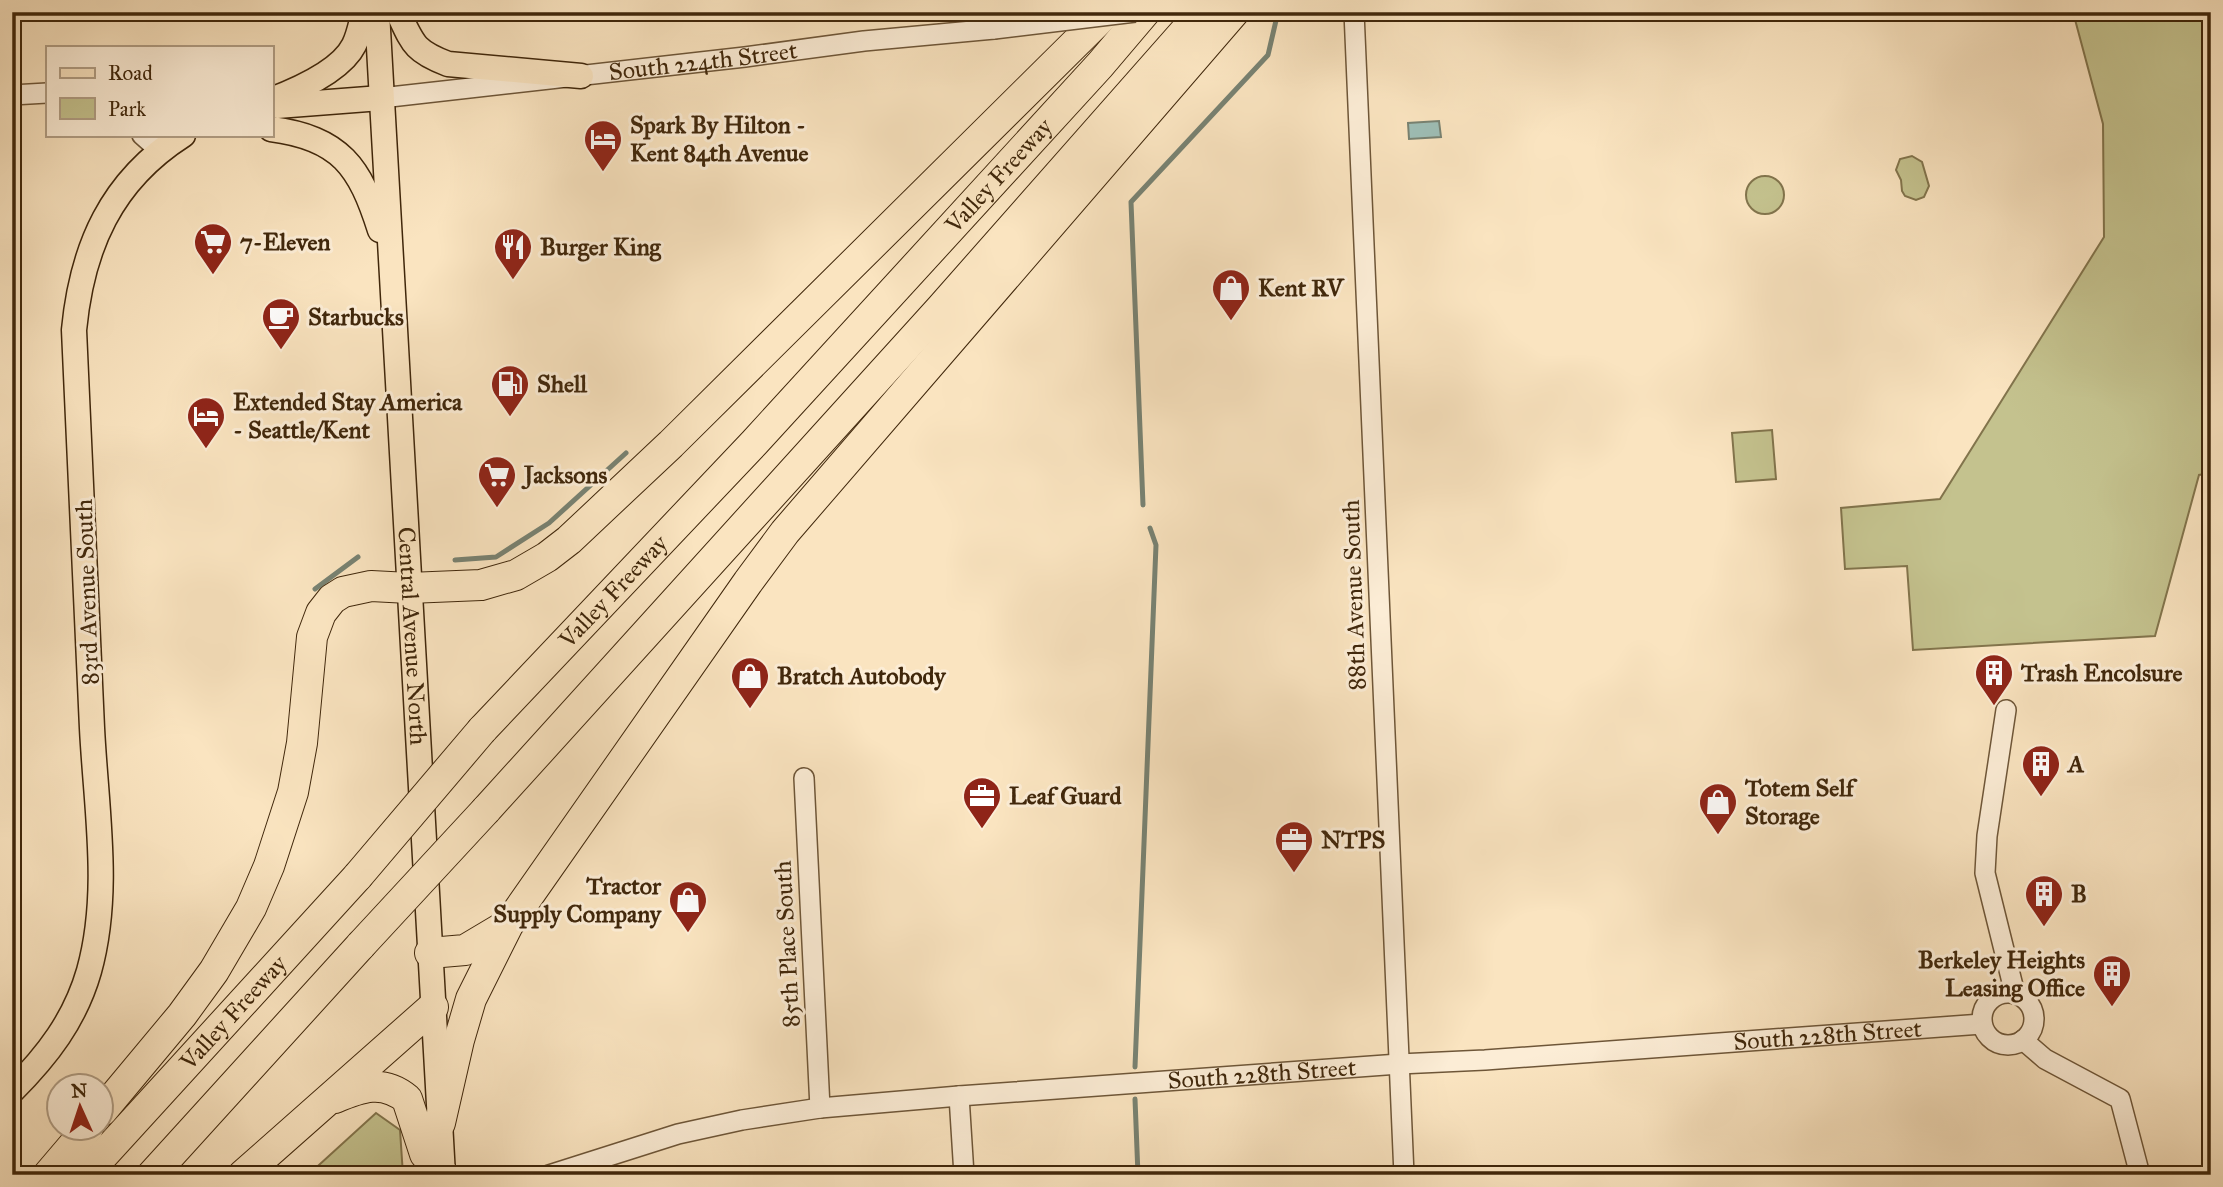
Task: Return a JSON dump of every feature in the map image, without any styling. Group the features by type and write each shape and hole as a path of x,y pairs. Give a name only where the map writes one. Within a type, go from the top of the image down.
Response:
{"highway":[{"path":"116,1094 182,1015 214,971 251,908 269,866 293,792 302,743 312,637 321,613 332,599 344,592 372,586 409,588 481,585 532,566 569,540 681,435 1107,12"},
{"name":"Valley Freeway","path":"85,1175 358,876 482,730 754,443 1100,65 1145,12"},
{"name":"Valley Freeway","path":"152,1175 941,308 1202,12"},
{"path":"440,1124 471,999 508,925 577,823 785,532 1234,12"},
{"path":"430,953 466,950 508,925"},
{"path":"243,1175 433,1007"},
{"path":"319,1106 355,1089 373,1085 397,1092 407,1099 425,1154 443,1174"},
{"path":"48,1175 76,1142"}],"main road":[{"path":"273,99 301,88 324,75 336,64 353,47 364,12"},
{"name":"Central Avenue North","path":"377,12 443,1174"},
{"path":"397,12 414,46 431,58 448,64 582,76"},
{"name":"South 224th Street","path":"273,106 382,98"},
{"path":"273,130 310,137 333,149 346,161 358,176 371,201 391,264"},
{"path":"151,142 178,136"},
{"name":"83rd Avenue South","path":"12,1091 51,1049 79,997 89,970 98,929 101,876 75,343 76,307 86,264 104,216 136,172 151,142"}],"street":[{"name":"South 224th Street","path":"382,98 1135,12"},
{"name":"88th Avenue South","path":"1353,12 1404,1175"},
{"path":"12,94 46,93"},
{"path":"2006,710 1987,836 1985,873 2015,995"},
{"name":"85th Place South","path":"804,778 820,1108"},
{"path":"2007,993 2015,995 2029,1004 2034,1019 2029,1034 2015,1044 1998,1043 1985,1032 1982,1024 1985,1006 1991,1000 2007,993"},
{"name":"South 228th Street","path":"549,1175 678,1134 742,1119 820,1108 1399,1064 1982,1024"},
{"path":"2023,1040 2045,1059 2120,1099 2140,1175"},
{"path":"959,1096 964,1175"}],"green space":[{"path":"2073,12 2211,12 2211,473 2199,475 2155,636 1913,650 1907,566 1845,569 1841,508 1940,499 2104,237 2103,124"},
{"path":"1912,156 1922,162 1929,186 1924,197 1916,200 1905,196 1896,170 1900,159"},
{"path":"1765,176 1778,182 1784,195 1778,208 1765,214 1752,208 1746,195 1752,182"},
{"path":"1772,430 1776,479 1736,482 1732,433"},
{"path":"376,1113 400,1130 403,1175 308,1175"}],"water":[{"path":"1439,121 1441,137 1409,139 1408,123"}],"waterway":[{"path":"1143,505 1131,202 1268,55 1278,12"},
{"path":"455,560 496,557 549,523 626,453"},
{"path":"1135,1067 1156,545 1150,528"},
{"path":"315,589 358,557"},
{"path":"1135,1099 1138,1175"}],"place":[{"name":"Spark By Hilton - Kent 84th Avenue","path":"603,173"},
{"name":"7-Eleven","path":"213,276"},
{"name":"Burger King","path":"513,281"},
{"name":"Kent RV","path":"1231,322"},
{"name":"Starbucks","path":"281,351"},
{"name":"Shell","path":"510,418"},
{"name":"Extended Stay America - Seattle/Kent","path":"206,450"},
{"name":"Jacksons","path":"497,509"},
{"name":"Trash Encolsure","path":"1994,707"},
{"name":"Bratch Autobody","path":"750,710"},
{"name":"A","path":"2041,798"},
{"name":"Leaf Guard","path":"982,830"},
{"name":"Totem Self Storage","path":"1718,836"},
{"name":"NTPS","path":"1294,874"},
{"name":"B","path":"2044,928"},
{"name":"Tractor Supply Company","path":"688,934"},
{"name":"Berkeley Heights Leasing Office","path":"2112,1008"}]}
